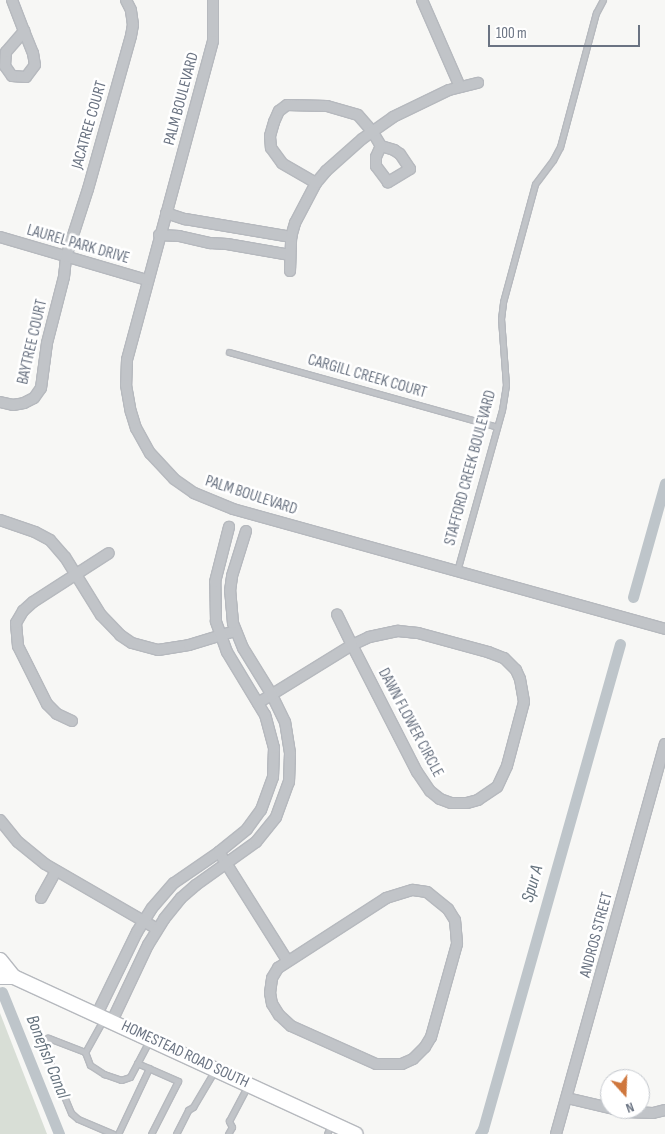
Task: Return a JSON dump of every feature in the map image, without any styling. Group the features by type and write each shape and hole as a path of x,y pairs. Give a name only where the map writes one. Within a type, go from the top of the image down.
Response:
{"main road":[{"name":"HOMESTEAD ROAD SOUTH","path":"0,960 14,977 248,1085 329,1129 356,1134"},
{"name":"HOMESTEAD ROAD SOUTH","path":"0,978 14,977"}],"street":[{"path":"12,0 24,31"},
{"name":"JACATREE COURT","path":"66,257 88,189 131,36 133,25 131,10 126,0"},
{"name":"PALM BOULEVARD","path":"213,0 213,41 147,280 127,360 126,385 130,412 140,435 157,462 174,479 194,493 233,509 665,629"},
{"path":"422,0 460,87"},
{"path":"290,271 291,237 301,209 316,183 339,159 372,130 419,103 460,87 478,83"},
{"path":"316,183 282,163 271,148 270,136 280,111 287,106 327,106 358,116 372,130 381,146"},
{"path":"166,213 291,237"},
{"path":"160,235 179,236 210,243 228,244 290,255"},
{"name":"LAUREL PARK DRIVE","path":"0,237 147,280"},
{"name":"BAYTREE COURT","path":"0,402 13,405 24,403 34,398 41,388 47,343 64,277 66,257"},
{"path":"0,520 35,532 50,540 66,557 101,615 120,635 132,643 158,650 189,645 235,631"},
{"path":"105,1018 142,922 174,883 247,830 261,810 273,777 275,764 272,736 258,703 227,652 220,636 215,616 214,596 220,558 229,527"},
{"path":"105,1018 157,930 181,898 196,885 247,850 269,828 283,801 289,782 290,753 288,734 281,711 242,648 235,631 230,591 236,562 246,532"},
{"path":"72,721 57,714 47,704 24,659 16,635 16,623 23,611 38,598 109,553"},
{"path":"220,558 236,562"},
{"name":"DAWN FLOWER CIRCLE","path":"337,614 352,645 417,772 430,791 446,801 467,803 482,798 497,787 507,766 524,702 524,690 516,670 504,658 418,633 398,631 384,632 352,645"},
{"path":"258,703 352,645"},
{"name":"ANDROS STREET","path":"556,1134 665,744"},
{"path":"0,820 18,842 56,870 157,930"},
{"path":"219,852 226,866 287,960"},
{"path":"41,898 56,870"},
{"path":"414,890 427,892 439,899 454,920 457,944 431,1037 425,1047 413,1059 402,1064 376,1064 291,1026 279,1015 272,1004 270,993 272,978 278,968 287,960 386,898 400,892 414,890"},
{"path":"567,1098 627,1112 653,1113 665,1110"}],"lane":[{"name":"STAFFORD CREEK BOULEVARD","path":"457,571 497,427 506,385 501,319 504,302 535,184 560,147 596,13 603,0"},
{"name":"CARGILL CREEK COURT","path":"230,352 497,427"},
{"path":"85,1052 105,1018"},
{"path":"113,1134 78,1119 71,1113 44,1048 48,1038 85,1052 90,1065 104,1074 120,1080 130,1077 150,1040"},
{"path":"137,1063 178,1081 151,1134"},
{"path":"118,1134 149,1068"},
{"path":"177,1134 188,1110 193,1107 215,1070"},
{"path":"228,1134 232,1127 229,1121 248,1085"}],"shaded area":[{"path":"0,1013 47,1134 0,1134"}],"waterway":[{"name":"Spur A","path":"633,597 665,483"},
{"name":"Spur A","path":"480,1134 483,1129 620,644"},
{"name":"Bonefish Canal","path":"2,992 59,1134"}]}
